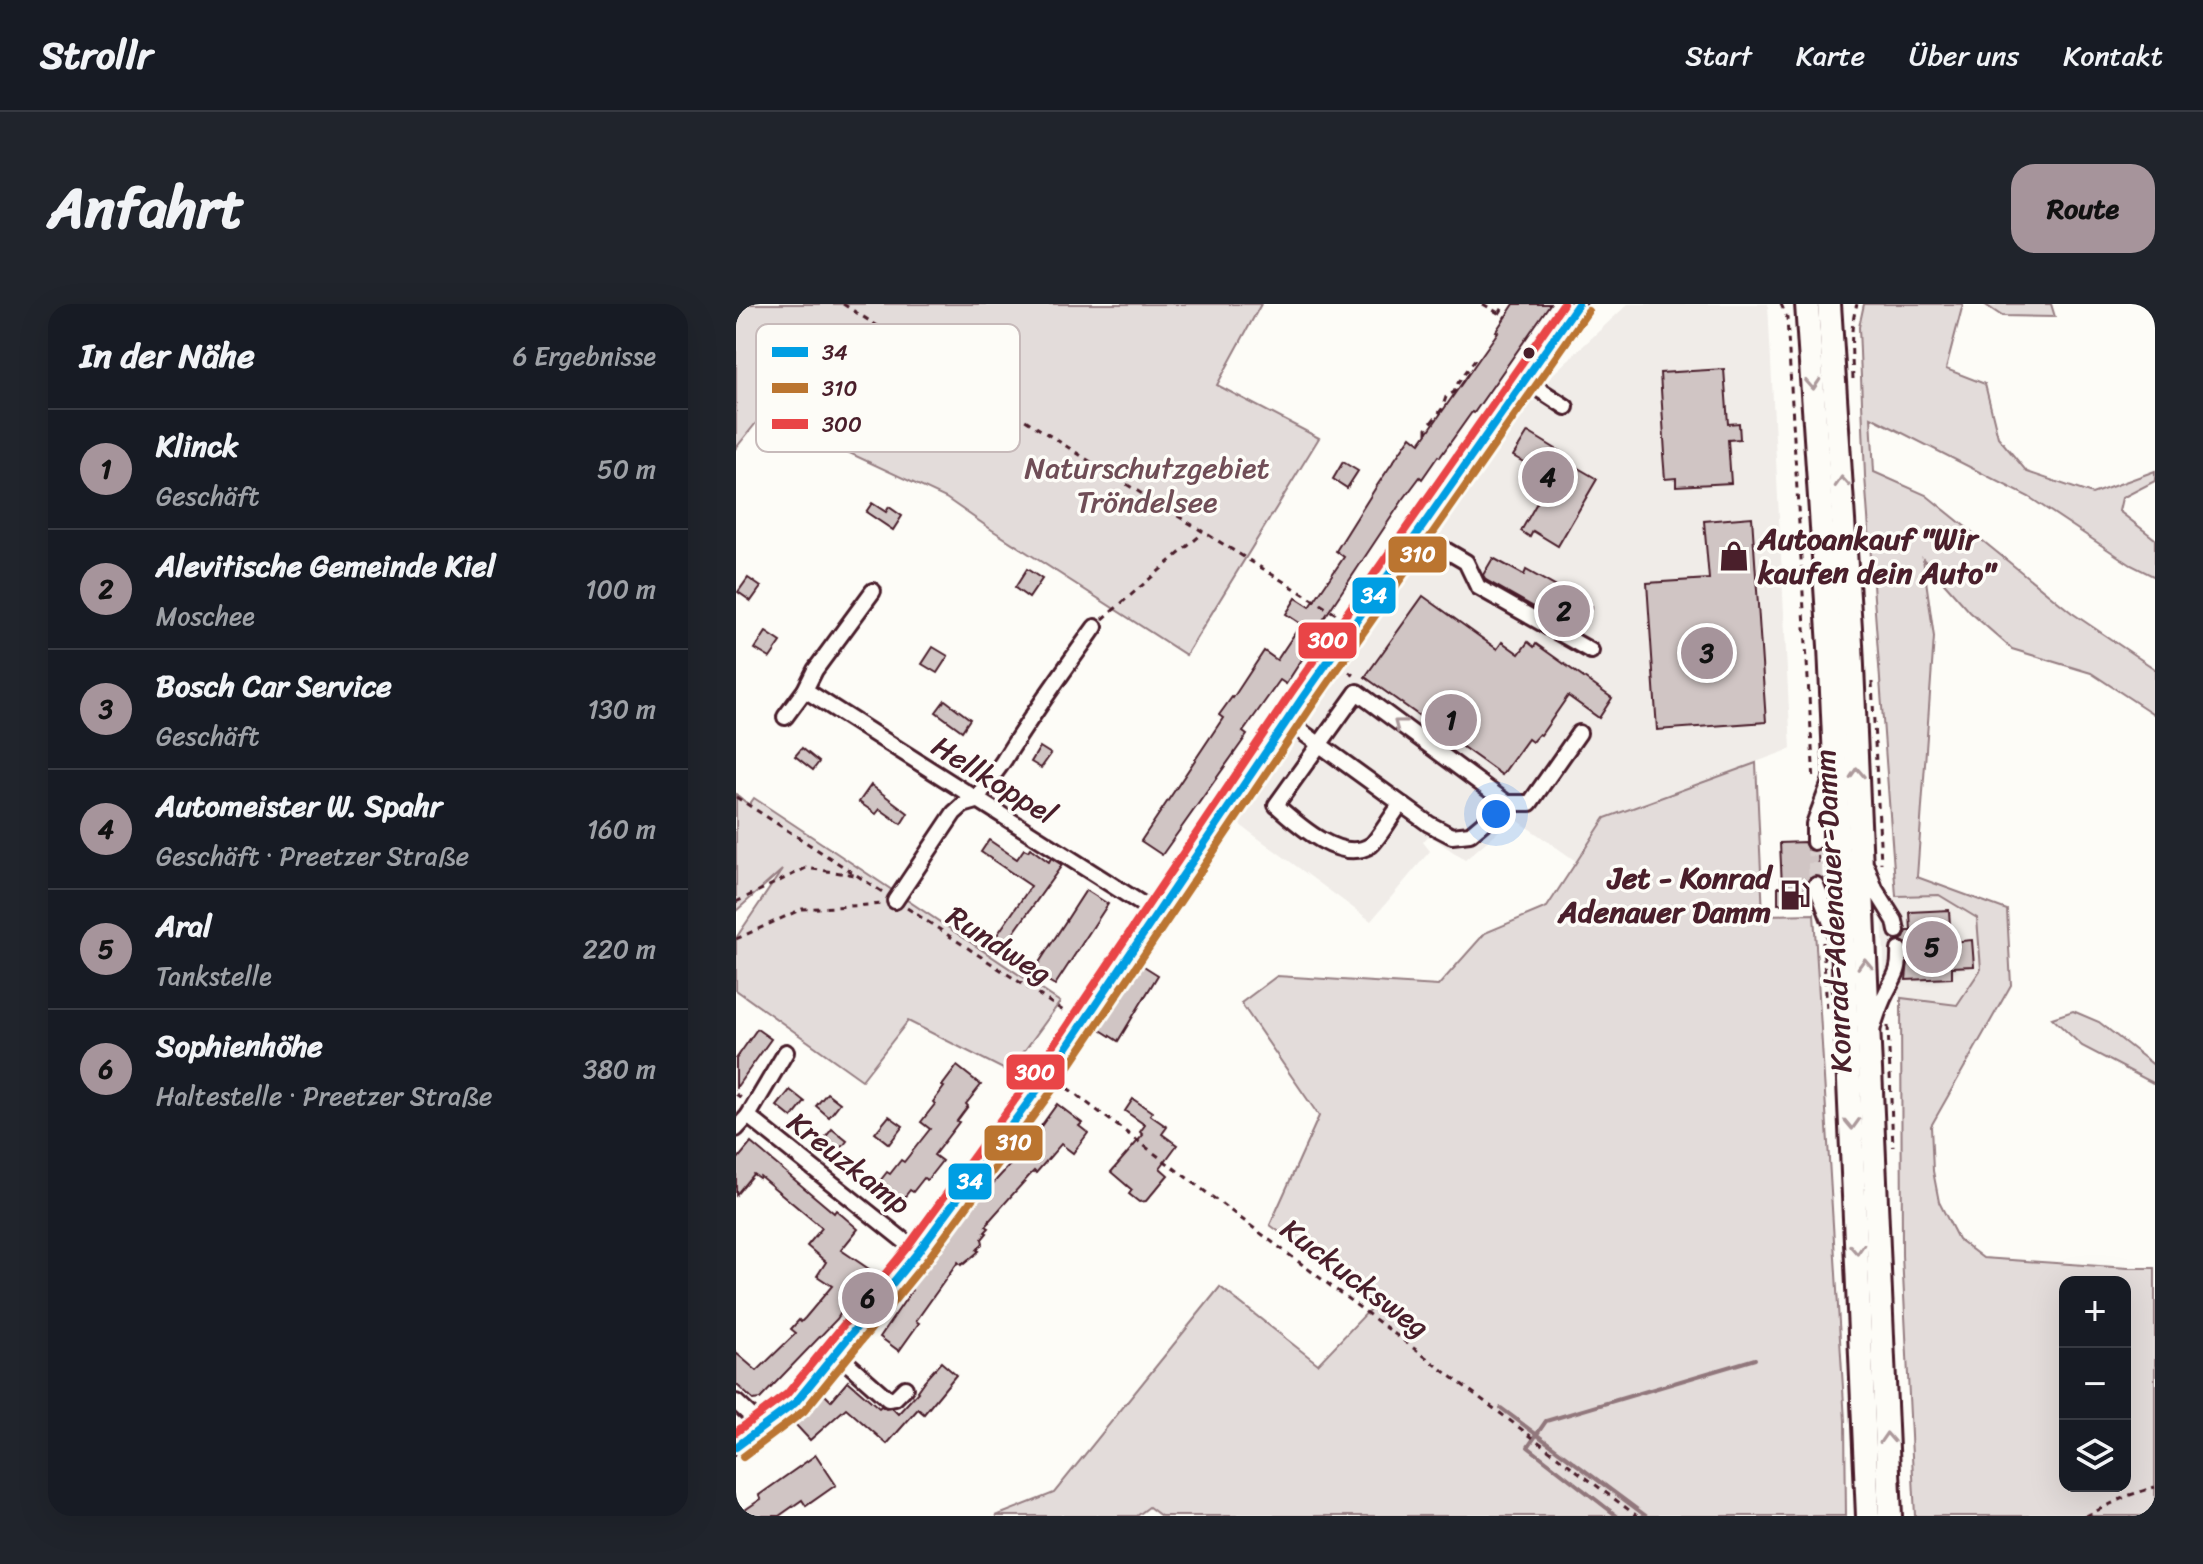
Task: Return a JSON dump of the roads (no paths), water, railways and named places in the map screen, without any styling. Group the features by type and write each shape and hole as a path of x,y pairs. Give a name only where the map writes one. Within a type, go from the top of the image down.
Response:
{"highway":[{"path":"1797,304 1810,336"},
{"name":"Konrad-Adenauer-Damm","path":"1807,304 1826,563 1868,1516"},
{"name":"Konrad-Adenauer-Damm","path":"1829,304 1847,559 1890,1516"},
{"path":"1831,328 1839,304"}],"street":[{"path":"736,1447 795,1403 918,1252 1049,1074 1330,658 1578,304"},
{"path":"1526,381 1566,407"},
{"path":"1418,534 1466,562 1478,587 1591,651"},
{"path":"785,717 873,591"},
{"path":"895,901 954,813 963,805 977,801 982,788 992,778 1095,627"},
{"name":"Hellkoppel","path":"805,690 1156,913"},
{"path":"1401,804 1371,845 1357,849 1332,846 1302,829 1276,805 1357,692 1507,803 1530,803 1579,733"},
{"path":"1287,721 1429,824 1452,836 1470,834 1507,803"},
{"path":"1814,842 1814,824 1828,783 1836,770"},
{"path":"1861,851 1875,889 1895,921 1897,931"},
{"path":"1816,885 1845,962"},
{"path":"1869,1042 1886,993 1900,966 1899,950"},
{"path":"736,1129 748,1116 786,1052"},
{"name":"Kreuzkamp","path":"748,1116 918,1252"},
{"path":"836,1353 888,1399 895,1398 905,1388"},
{"path":"736,1402 763,1427"}],"waterway":[{"path":"1617,1516 1528,1447 1546,1421 1755,1359"},
{"path":"1501,1408 1646,1516"}],"tunnel":[{"path":"1814,842 1816,885"}],"place":[{"name":"Automeister W. Spahr","path":"1548,477"},
{"name":"Autoankauf \"Wir kaufen dein Auto\"","path":"1734,556"},
{"name":"Alevitische Gemeinde Kiel","path":"1564,611"},
{"name":"Bosch Car Service","path":"1707,653"},
{"name":"Klinck","path":"1451,720"},
{"name":"Jet - Konrad Adenauer Damm","path":"1795,895"},
{"name":"Aral","path":"1932,947"},
{"name":"Sophienhöhe","path":"868,1298"}],"park label":[{"name":"Naturschutzgebiet Tröndelsee","path":"1147,485"}]}
